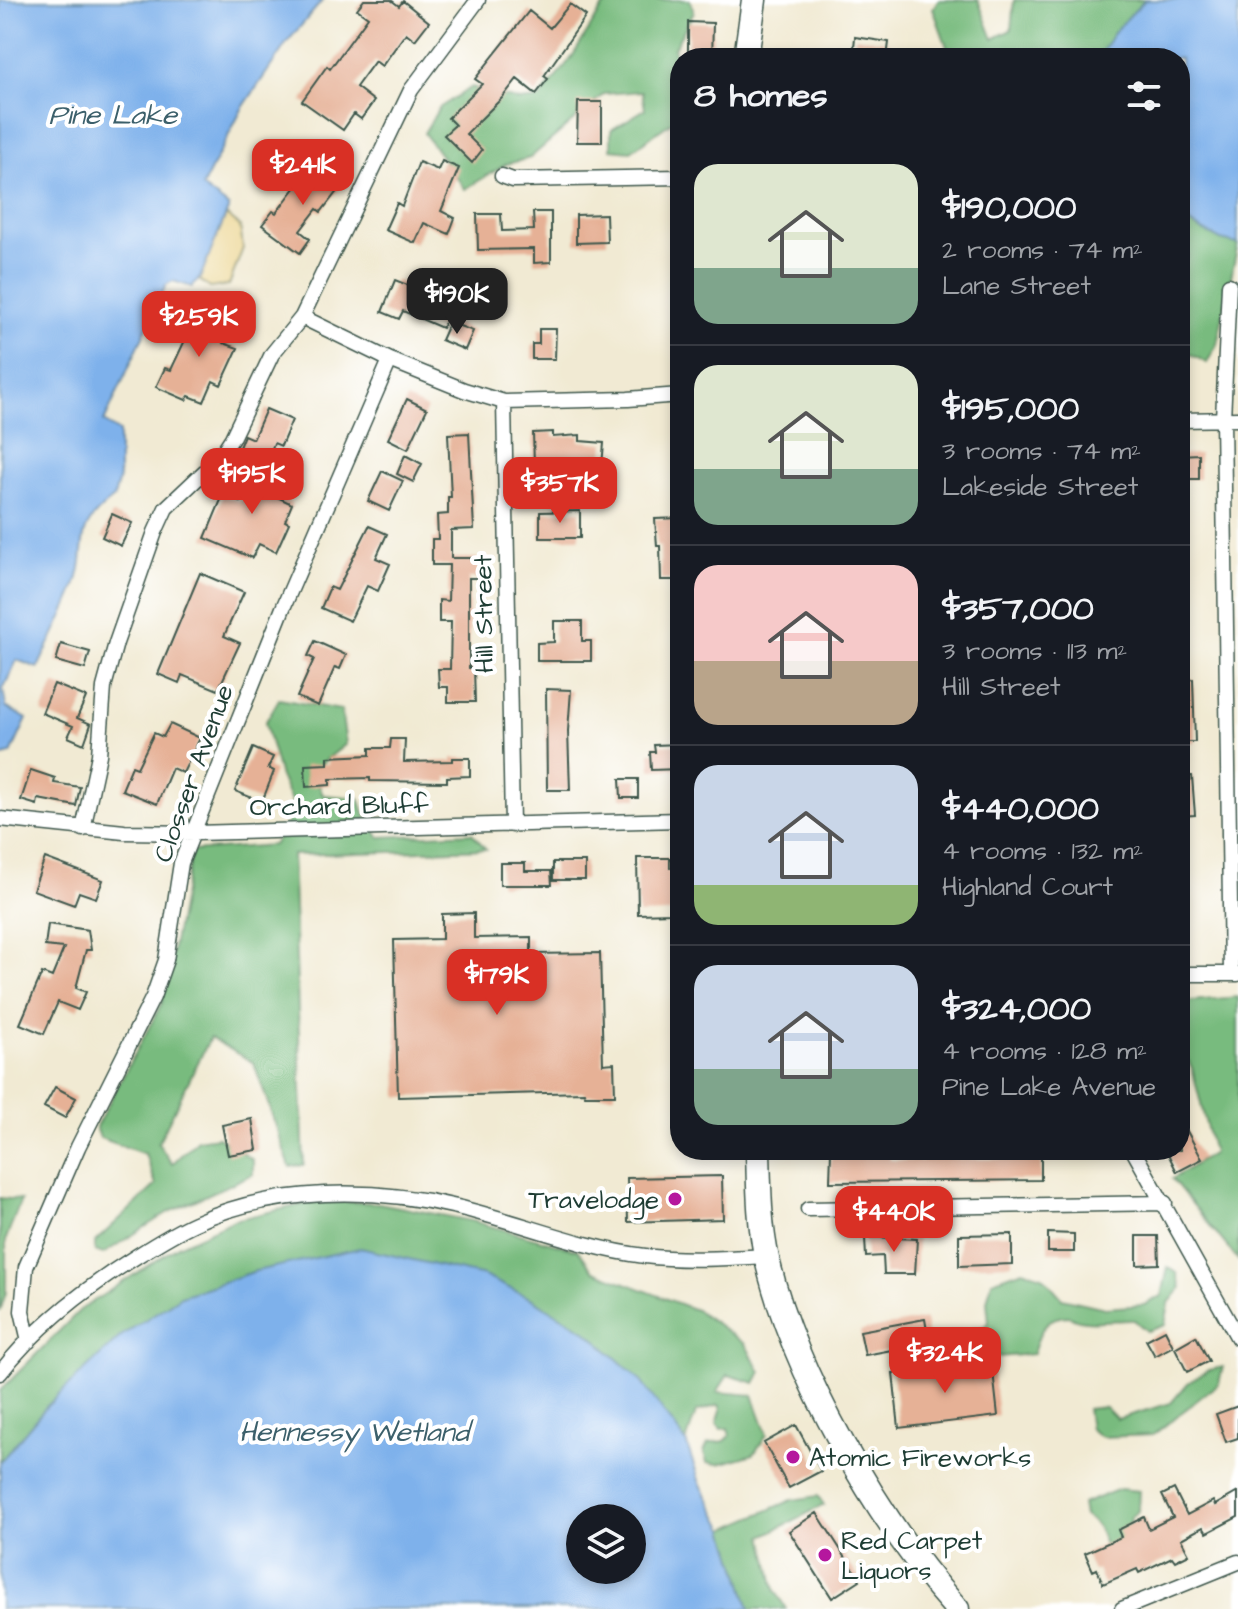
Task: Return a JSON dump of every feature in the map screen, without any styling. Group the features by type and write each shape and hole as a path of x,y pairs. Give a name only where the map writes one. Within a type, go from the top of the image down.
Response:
{"main road":[{"path":"747,48 754,0"},
{"path":"759,1160 766,1256 794,1343 854,1464 940,1591 957,1609"}],"street":[{"path":"83,829 99,755 104,687 116,643 166,508 219,458 232,438 272,354 302,317 411,90 478,0"},
{"path":"502,176 513,180 670,177"},
{"path":"1190,974 1234,974 1229,285"},
{"path":"302,317 390,360 464,390 504,402 670,396"},
{"name":"Closser Avenue","path":"29,1341 22,1311 26,1267 78,1147 153,997 166,960 181,863 250,688 390,360"},
{"name":"Hill Street","path":"504,402 512,825"},
{"path":"1190,420 1231,419"},
{"name":"Orchard Bluff","path":"0,819 83,829 195,833 670,820"},
{"path":"1139,1160 1238,1338"},
{"path":"0,1373 57,1313 100,1279 198,1222 257,1203 322,1194 384,1195 456,1206 581,1242 644,1256 693,1259 766,1256"},
{"path":"808,1209 1165,1203"},
{"path":"1122,1609 1238,1562"}],"green space":[{"path":"618,0 690,0 694,12 674,48 670,48 670,123 631,151 611,149 611,130 645,109 642,91 604,94 530,158 507,164 465,189 424,133 439,108 472,87 519,101 539,99 572,57 603,7"},
{"path":"938,0 978,0 993,39 1011,30 1014,0 1145,0 1115,31 1104,48 947,48 933,8"},
{"path":"1190,223 1221,240 1238,244 1217,344 1207,363 1190,354"},
{"path":"279,699 341,710 346,744 313,770 323,795 359,798 379,837 472,833 486,849 292,855 304,1165 290,1167 254,1063 210,1038 158,1143 172,1164 197,1140 218,1137 253,1160 253,1174 167,1213 103,1254 95,1251 95,1242 156,1185 145,1154 100,1138 96,1127 162,1003 192,851 273,845 295,810 280,777 265,723"},
{"path":"1238,997 1238,1260 1172,1179 1213,1153 1190,1064 1191,1001"},
{"path":"0,1198 21,1200 6,1239 6,1292 0,1312"},
{"path":"318,1201 379,1203 472,1221 578,1250 594,1271 698,1311 745,1344 761,1372 755,1383 728,1375 717,1392 753,1395 767,1434 754,1454 719,1464 707,1463 704,1452 708,1444 725,1441 730,1436 728,1428 721,1429 717,1424 721,1410 719,1405 696,1412 686,1442 639,1379 586,1331 532,1299 256,1271 181,1297 121,1336 46,1407 0,1462 0,1391 80,1310 178,1246 234,1220"},
{"path":"1168,1267 1177,1273 1181,1288 1169,1303 1165,1325 1147,1331 1134,1320 1091,1321 1061,1317 1044,1326 1033,1354 947,1361 944,1350 951,1333 983,1327 989,1322 987,1301 992,1281 1023,1270 1043,1276 1062,1298 1105,1308 1144,1305 1162,1296"},
{"path":"1223,1367 1219,1383 1153,1435 1101,1437 1090,1429 1087,1409 1105,1407 1117,1419 1171,1403 1188,1383 1209,1370"},
{"path":"1120,1489 1139,1491 1138,1511 1131,1517 1128,1542 1105,1557 1100,1533 1095,1524 1084,1516 1082,1504"},
{"path":"818,1496 824,1505 763,1536 775,1590 786,1609 750,1609 725,1529 792,1500"}],"sand":[{"path":"226,215 240,226 243,248 229,285 210,288 199,280"}],"water":[{"name":"Pine Lake","path":"0,0 323,0 288,41 242,109 202,187 229,207 200,278 192,287 173,281 166,285 104,422 119,432 119,477 114,498 91,520 86,530 75,587 38,668 17,660 3,689 6,707 27,719 11,754 0,757"},
{"path":"1145,0 1238,0 1238,244 1221,240 1190,223 1190,48 1104,48 1115,31"},
{"name":"Hennessy Wetland","path":"360,1248 484,1276 532,1299 586,1331 639,1379 686,1442 700,1483 725,1529 750,1609 0,1609 0,1462 46,1407 121,1336 181,1296 256,1271"}],"building":[{"path":"364,0 391,0 399,6 403,1 429,22 415,40 406,33 382,66 375,61 356,87 374,101 361,119 354,114 343,130 302,101 368,17 357,9"},
{"path":"570,4 586,16 544,76 548,79 536,94 517,79 466,134 482,150 472,163 444,135 455,125 448,118 482,84 475,79 529,11 550,28"},
{"path":"688,22 713,23 712,48 688,48"},
{"path":"855,37 889,42 888,48 854,48"},
{"path":"578,102 602,102 602,142 577,142"},
{"path":"442,161 459,168 441,211 455,218 449,234 424,223 415,243 385,230 397,203 402,206 419,162 438,170"},
{"path":"323,164 345,181 321,212 317,209 300,231 310,239 300,253 262,225 273,211 276,213 306,174 312,179"},
{"path":"533,212 551,212 551,262 534,263 534,249 478,250 477,214 501,214 502,231 534,230"},
{"path":"606,214 607,242 576,243 576,215"},
{"path":"419,279 446,291 449,286 461,292 442,328 403,311 399,319 382,312 395,280 415,288"},
{"path":"194,314 211,322 215,315 232,322 223,343 238,348 221,385 213,381 204,402 189,396 186,400 156,387 165,368 171,370 187,336 176,331 182,319 190,322"},
{"path":"449,322 473,331 465,350 441,340"},
{"path":"539,329 556,329 555,359 532,359 532,344 539,344"},
{"path":"407,399 427,409 408,449 388,439"},
{"path":"266,409 292,420 281,446 274,443 267,462 238,450 244,435 253,439"},
{"path":"553,432 553,437 580,435 580,441 604,443 602,466 586,465 586,461 534,464 533,433"},
{"path":"469,433 474,529 451,530 451,558 478,558 478,578 469,578 469,668 474,668 475,702 448,702 448,687 439,687 438,669 450,669 451,622 439,622 439,600 448,601 449,565 432,565 432,539 438,539 437,515 448,514 448,497 451,497 448,434"},
{"path":"1190,454 1199,454 1199,479 1190,479"},
{"path":"405,455 422,464 413,482 397,474"},
{"path":"256,463 280,474 278,480 283,482 277,497 292,504 285,521 289,523 276,552 259,544 252,558 205,538 223,495 240,502"},
{"path":"382,471 403,481 389,511 368,501"},
{"path":"580,511 580,538 540,538 540,512"},
{"path":"112,514 132,523 121,546 102,537"},
{"path":"670,518 670,580 661,580 655,519"},
{"path":"369,526 387,534 376,558 390,564 378,591 367,586 350,621 321,608 330,587 337,590"},
{"path":"200,573 244,592 224,636 240,643 218,690 182,675 179,683 158,674"},
{"path":"554,621 582,621 582,641 591,641 591,661 537,661 537,643 554,642"},
{"path":"315,641 346,655 340,669 335,667 318,706 297,697 314,659 308,656"},
{"path":"61,644 90,652 85,669 56,661"},
{"path":"1190,679 1193,679 1195,742 1190,742"},
{"path":"54,684 86,697 77,718 91,724 84,744 68,737 73,726 42,713"},
{"path":"546,689 571,690 568,731 570,790 547,790"},
{"path":"170,724 200,738 183,773 172,768 157,804 122,790 132,766 137,768 154,733 163,737"},
{"path":"391,739 405,739 404,762 470,758 470,776 447,777 447,782 330,779 330,785 306,787 305,765 328,764 328,757 370,755 370,748 390,748"},
{"path":"670,744 670,769 651,770 650,752 655,752 654,745"},
{"path":"253,748 273,757 268,768 274,771 262,802 235,791"},
{"path":"31,770 55,778 54,783 80,787 76,806 38,799 37,805 21,800"},
{"path":"1190,776 1192,776 1195,815 1190,815"},
{"path":"620,779 638,779 638,798 621,798"},
{"path":"45,858 103,880 96,898 79,892 74,905 33,890"},
{"path":"637,858 670,858 670,913 638,914"},
{"path":"553,862 585,862 585,880 553,880"},
{"path":"500,863 525,863 525,871 551,871 552,885 500,885"},
{"path":"474,913 474,938 531,937 531,954 600,953 603,1064 614,1063 615,1095 585,1095 584,1092 398,1097 394,940 442,939 442,914"},
{"path":"48,924 88,930 91,950 86,950 76,988 86,992 78,1010 58,1002 44,1034 20,1024 42,973 52,977 64,948 45,946"},
{"path":"55,1087 76,1098 65,1118 44,1107"},
{"path":"252,1119 257,1150 228,1155 222,1125"},
{"path":"1190,1137 1202,1159 1177,1172 1171,1160 1190,1160"},
{"path":"831,1160 1041,1160 1041,1180 830,1182"},
{"name":"Travelodge","path":"722,1176 723,1219 628,1222 627,1178"},
{"path":"1048,1233 1074,1234 1074,1252 1048,1252"},
{"path":"1012,1234 1012,1264 959,1266 959,1235"},
{"path":"1137,1236 1158,1236 1159,1264 1137,1265"},
{"path":"865,1238 917,1239 915,1274 884,1274 883,1256 866,1257"},
{"path":"925,1319 929,1343 865,1355 860,1331"},
{"path":"1165,1330 1173,1346 1155,1356 1146,1340"},
{"path":"1196,1336 1209,1361 1187,1372 1175,1348"},
{"path":"992,1362 998,1416 899,1428 893,1373"},
{"path":"1238,1406 1238,1438 1226,1442 1216,1414"},
{"name":"Atomic Fireworks","path":"796,1425 821,1471 789,1488 764,1443"},
{"path":"1174,1489 1187,1515 1238,1492 1238,1517 1207,1533 1203,1527 1181,1539 1189,1554 1175,1561 1172,1557 1139,1573 1137,1569 1103,1584 1085,1553 1121,1537 1118,1530 1144,1517 1149,1529 1173,1517 1162,1495"},
{"name":"Red Carpet Liquors","path":"817,1513 860,1580 832,1598 789,1531"}],"place":[{"name":"Travelodge","path":"675,1199"},
{"name":"Atomic Fireworks","path":"793,1457"},
{"name":"Red Carpet Liquors","path":"825,1555"}]}
